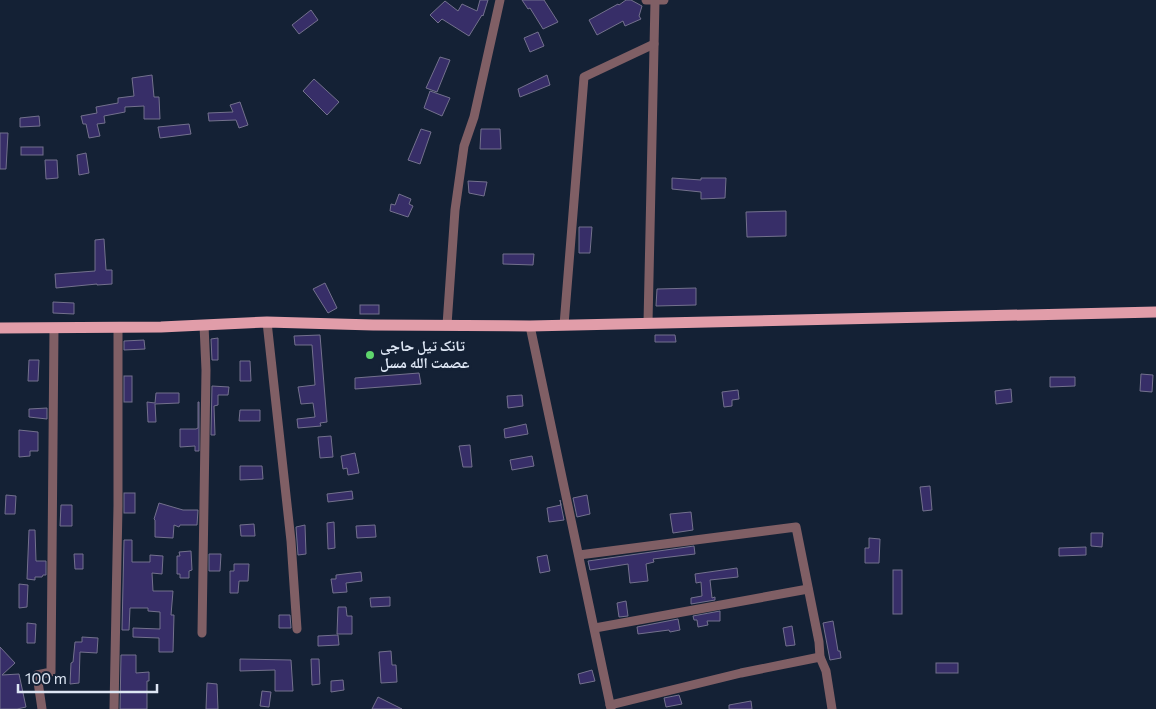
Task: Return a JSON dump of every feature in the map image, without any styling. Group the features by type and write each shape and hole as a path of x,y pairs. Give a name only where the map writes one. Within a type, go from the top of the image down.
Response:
{"main road":[{"path":"0,328 118,327 268,322 530,326 1156,312"}],"street":[{"path":"447,325 455,210 464,146 474,117 500,0"},
{"path":"648,323 655,0"},
{"path":"564,325 584,77 654,44"},
{"path":"268,322 291,541 297,628"},
{"path":"202,633 206,370 204,325"},
{"path":"530,326 611,707 742,673 820,657"},
{"path":"114,709 118,506 118,327"},
{"path":"42,709 37,675 51,672 54,328"},
{"path":"579,555 796,526 819,642 820,657 826,672 832,709"},
{"path":"595,628 808,589"}],"building":[{"path":"480,0 488,0 483,16 469,36 442,19 438,23 430,15 445,1 458,11 462,4 477,11"},
{"path":"522,0 544,0 558,22 543,29 530,8 528,9"},
{"path":"626,0 631,0 642,6 639,16 641,19 625,26 623,21 597,35 589,20"},
{"path":"311,10 318,20 299,34 292,25"},
{"path":"538,32 544,46 530,52 524,38"},
{"path":"440,57 450,60 437,92 426,88"},
{"path":"152,75 154,97 159,97 160,119 144,119 144,106 125,107 125,112 104,116 105,123 97,124 100,136 89,138 86,124 83,124 81,116 97,113 96,107 118,103 118,98 134,96 132,78"},
{"path":"547,75 550,85 520,97 518,89"},
{"path":"314,79 339,102 327,115 303,91"},
{"path":"430,91 450,98 442,116 424,108"},
{"path":"240,102 248,125 239,128 236,120 209,121 208,113 233,112 230,105"},
{"path":"39,116 40,126 20,127 20,118"},
{"path":"189,124 191,134 160,138 158,127"},
{"path":"421,129 431,132 420,164 408,160"},
{"path":"481,129 500,129 501,149 480,149"},
{"path":"0,133 8,133 6,169 0,169"},
{"path":"21,147 43,147 43,155 21,155"},
{"path":"86,153 89,173 79,175 77,155"},
{"path":"45,160 57,160 58,178 46,179"},
{"path":"672,178 701,180 701,178 726,178 725,198 701,199 701,192 672,189"},
{"path":"468,181 487,182 484,196 469,193"},
{"path":"399,194 411,199 409,204 413,206 408,217 390,211 391,204 395,205"},
{"path":"786,211 786,236 747,237 746,212"},
{"path":"579,227 592,227 590,253 579,253"},
{"path":"104,239 106,270 112,270 112,284 56,288 55,274 95,271 95,240"},
{"path":"503,254 534,254 533,265 503,264"},
{"path":"325,283 337,308 328,313 313,289"},
{"path":"696,288 696,305 656,306 657,289"},
{"path":"53,302 74,303 74,314 53,313"},
{"path":"360,305 379,305 379,314 360,314"},
{"path":"320,335 327,422 320,423 321,426 298,428 297,419 315,417 313,403 301,404 298,387 315,385 312,345 295,345 294,336"},
{"path":"655,335 675,335 676,342 655,342"},
{"path":"218,338 218,360 212,360 211,339"},
{"path":"144,340 145,349 124,350 124,341"},
{"path":"29,360 39,360 38,381 28,381"},
{"path":"240,361 250,361 251,381 240,381"},
{"path":"419,373 421,384 355,389 355,378"},
{"path":"1141,374 1153,375 1152,392 1140,391"},
{"path":"124,376 132,376 132,402 124,402"},
{"path":"1050,377 1075,377 1075,386 1050,387"},
{"path":"212,386 229,387 228,395 218,395 218,405 214,406 215,435 211,435"},
{"path":"1011,389 1012,402 996,404 995,391"},
{"path":"738,390 739,399 732,400 732,406 724,407 722,392"},
{"path":"156,393 179,393 179,403 155,404 156,422 148,422 147,402 155,403"},
{"path":"522,395 523,406 508,408 507,396"},
{"path":"198,402 199,451 195,451 195,446 180,447 180,429 198,428"},
{"path":"47,408 47,419 29,417 29,409"},
{"path":"240,410 260,410 260,421 239,421"},
{"path":"526,424 528,434 505,438 504,429"},
{"path":"19,430 38,432 38,451 30,451 30,456 19,457"},
{"path":"331,436 333,457 320,458 318,437"},
{"path":"470,445 472,467 463,467 459,446"},
{"path":"355,453 359,473 348,475 347,468 343,469 341,456"},
{"path":"532,456 534,466 512,470 510,460"},
{"path":"240,466 262,466 263,479 240,480"},
{"path":"930,486 932,510 923,511 920,487"},
{"path":"352,491 353,499 328,502 327,494"},
{"path":"124,493 135,493 135,513 124,513"},
{"path":"6,495 16,496 15,514 5,514"},
{"path":"587,495 590,514 577,517 573,498"},
{"path":"159,503 183,510 198,510 197,525 180,525 179,527 174,525 173,538 155,537 154,519"},
{"path":"61,505 72,505 72,526 60,526"},
{"path":"561,505 564,520 549,522 547,508"},
{"path":"691,512 693,530 673,533 670,514"},
{"path":"334,522 335,548 328,549 327,523"},
{"path":"254,524 255,536 241,536 240,525"},
{"path":"305,525 306,554 298,555 296,527"},
{"path":"375,525 376,537 357,538 356,526"},
{"path":"29,530 35,530 36,561 46,561 46,575 35,577 35,580 27,579"},
{"path":"1091,533 1103,533 1102,547 1091,546"},
{"path":"869,538 880,539 879,563 865,563 865,548 869,548"},
{"path":"124,540 132,540 132,562 150,562 150,555 163,556 162,574 152,573 153,591 173,591 171,615 174,615 173,652 159,652 159,638 133,637 133,628 160,629 160,612 148,611 148,608 130,608 129,630 122,630"},
{"path":"694,546 695,554 653,559 654,562 646,564 648,581 630,583 628,564 590,570 588,561"},
{"path":"1086,547 1086,555 1059,556 1059,548"},
{"path":"191,551 192,570 189,571 189,578 180,578 180,574 177,574 177,556 180,556 179,552"},
{"path":"74,554 83,554 83,569 75,569"},
{"path":"209,554 221,554 220,571 209,571"},
{"path":"547,555 550,571 540,573 537,557"},
{"path":"234,564 249,564 248,581 239,581 238,593 230,593 230,571 234,571"},
{"path":"737,568 738,577 710,580 712,598 715,597 715,600 691,604 691,598 702,596 701,582 696,583 695,574"},
{"path":"893,570 902,570 902,614 893,614"},
{"path":"361,572 362,581 346,583 347,592 333,593 331,579 336,579 336,575"},
{"path":"19,584 28,585 27,607 19,608"},
{"path":"390,597 390,606 371,607 370,598"},
{"path":"626,601 628,616 619,617 617,603"},
{"path":"338,607 346,607 347,616 352,616 352,634 337,634"},
{"path":"720,611 720,621 707,621 708,625 698,627 697,620 694,620 693,616"},
{"path":"279,615 290,615 291,628 279,628"},
{"path":"678,619 680,630 638,634 637,627"},
{"path":"833,621 841,658 830,660 823,623"},
{"path":"27,623 36,624 35,643 27,643"},
{"path":"792,626 795,645 786,646 783,628"},
{"path":"338,635 339,645 318,646 318,636"},
{"path":"82,637 98,638 97,653 80,652 79,683 70,684 75,642 82,642"},
{"path":"0,647 15,663 2,675 19,674 26,707 0,709"},
{"path":"391,651 392,665 396,665 397,682 381,683 379,652"},
{"path":"121,655 136,655 136,673 149,672 149,681 147,681 147,709 120,709"},
{"path":"240,659 291,660 293,691 275,691 275,670 240,671"},
{"path":"311,659 319,659 320,684 312,685"},
{"path":"936,663 958,663 958,673 936,673"},
{"path":"592,670 595,681 580,684 578,674"},
{"path":"343,680 344,690 331,692 331,681"},
{"path":"207,683 217,684 218,709 206,709"},
{"path":"262,691 271,692 269,707 260,706"},
{"path":"679,695 682,704 666,707 664,698"},
{"path":"378,697 402,709 372,709"},
{"path":"751,701 752,709 729,709 729,705"}],"place":[{"name":"تانک تیل حاجی عصمت الله مسل","path":"370,355"}]}
